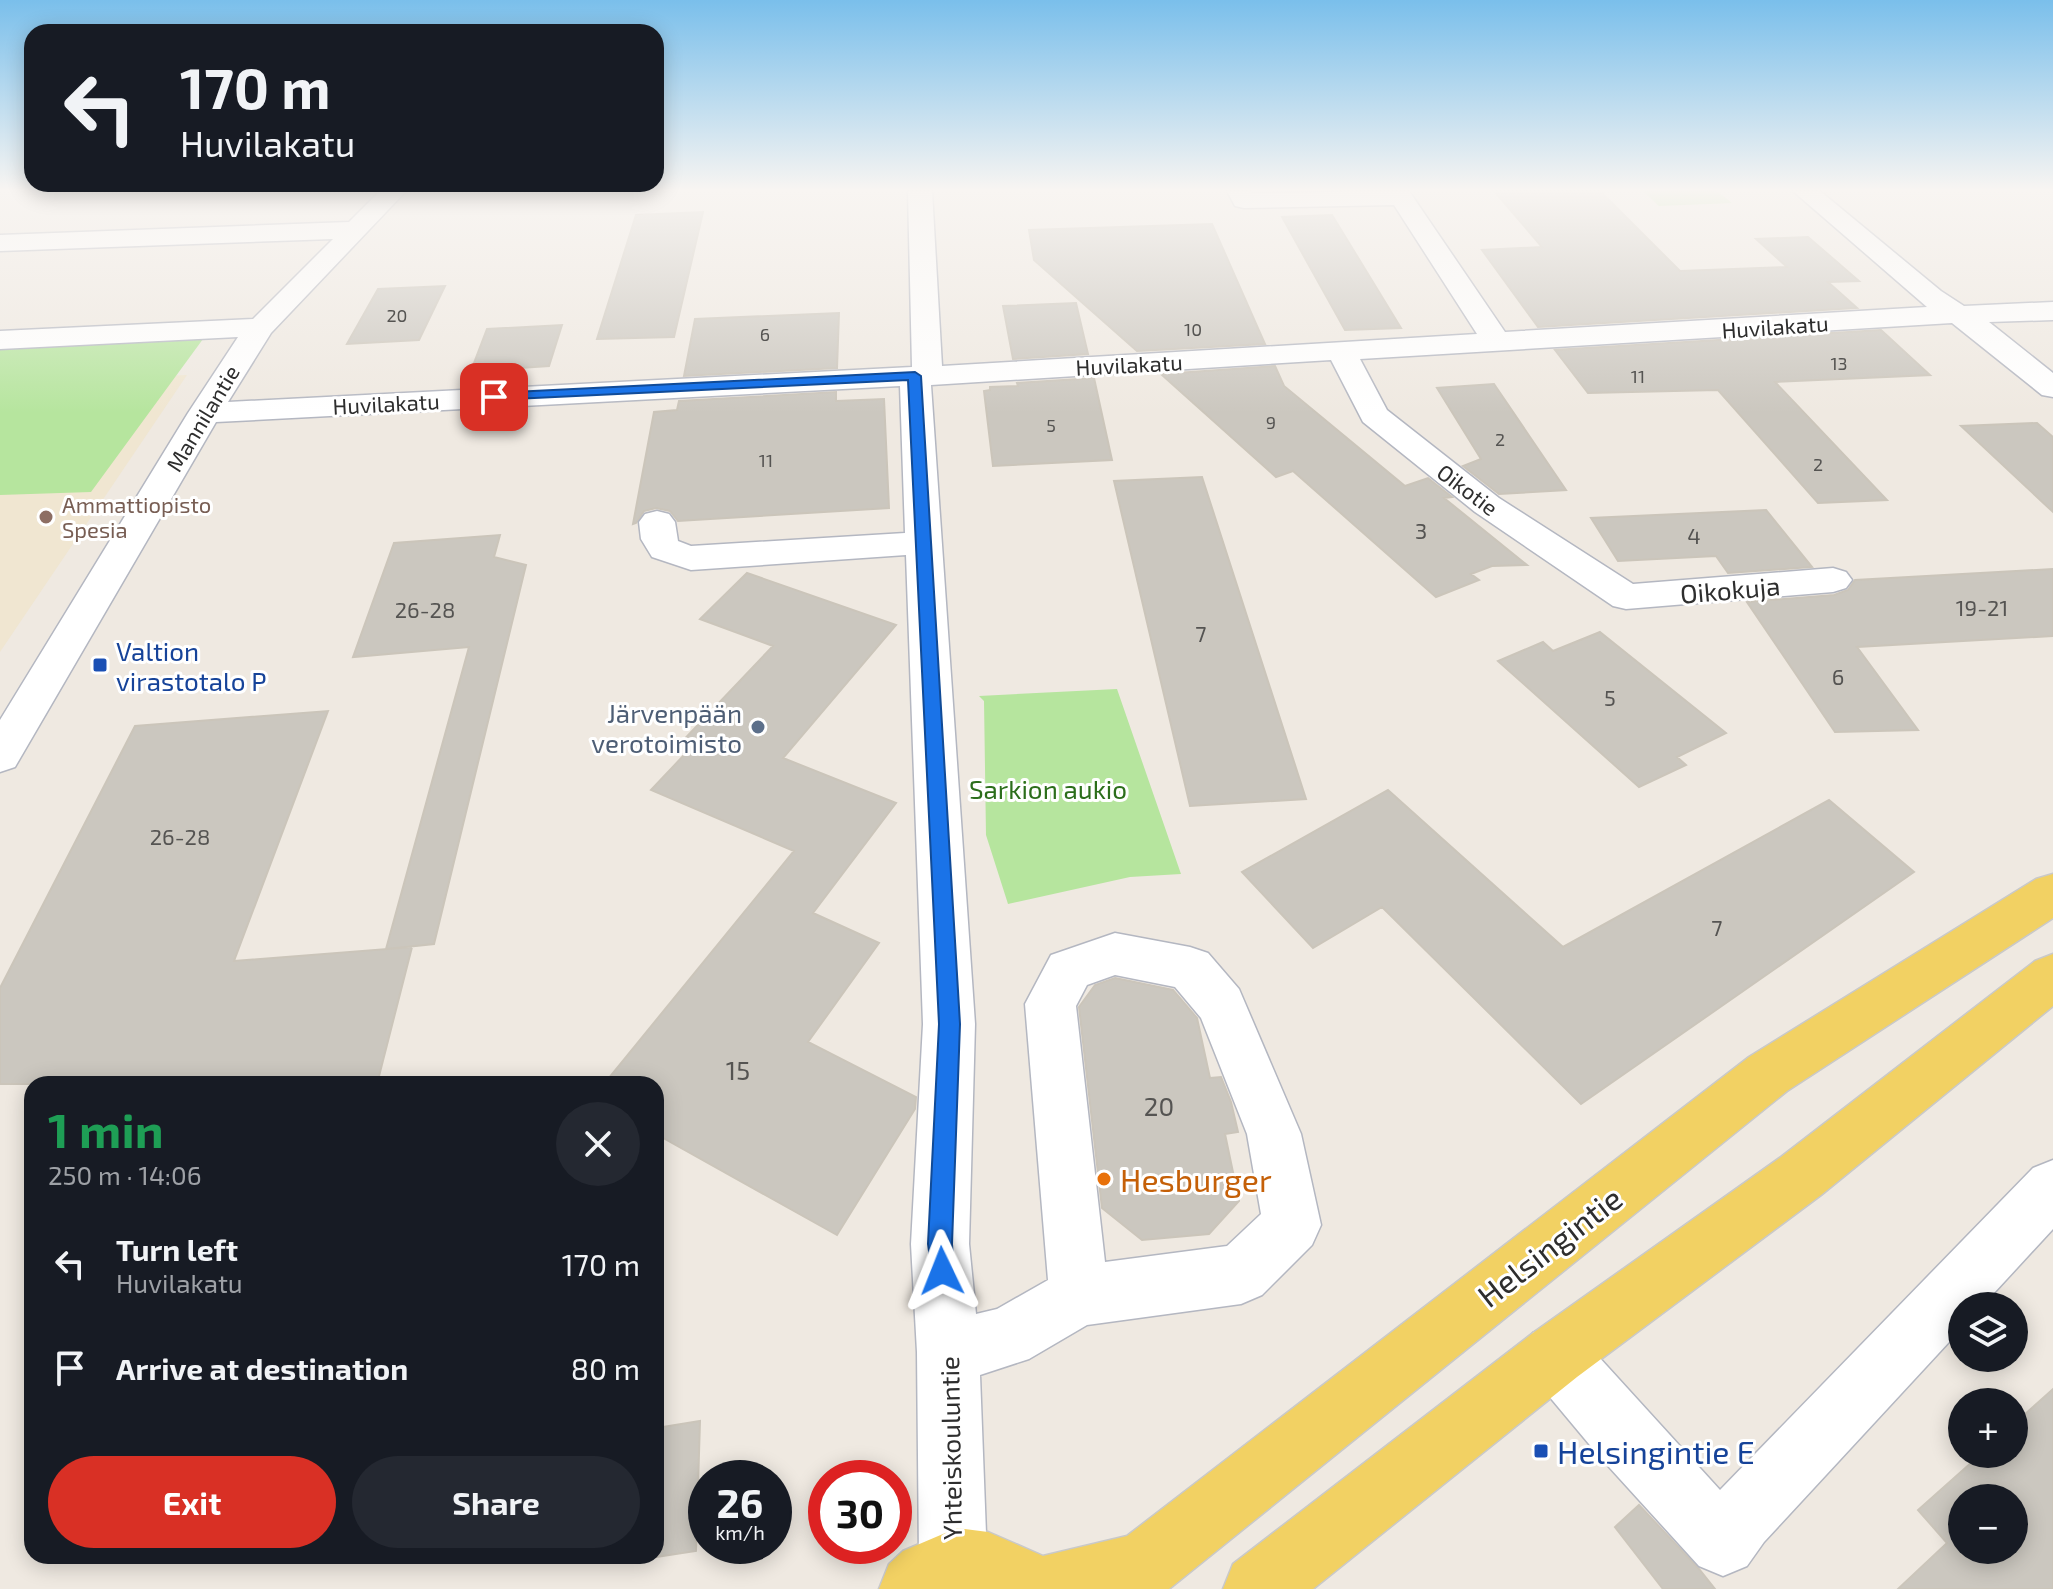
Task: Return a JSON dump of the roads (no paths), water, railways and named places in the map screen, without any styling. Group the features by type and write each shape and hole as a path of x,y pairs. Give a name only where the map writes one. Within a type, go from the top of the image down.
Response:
{"main road":[{"name":"Helsingintie","path":"1047,1589 1142,1567 1768,1074 2053,893"},
{"path":"1258,1589 1555,1355 1801,1176 2048,989"},
{"path":"934,1575 989,1566 1007,1572 1034,1589"}],"street":[{"name":"Mannilantie","path":"0,756 204,413 261,327 320,265"},
{"name":"Yhteiskouluntie","path":"920,265 924,543 949,1024 940,1244 948,1352 934,1575"},
{"path":"1446,265 1497,342"},
{"path":"1895,265 1955,315 1982,330 2053,388"},
{"name":"Huvilakatu","path":"204,413 921,376 2053,311"},
{"path":"0,340 261,327"},
{"name":"Oikotie","path":"1341,351 1374,415 1487,505 1626,597"},
{"path":"657,522 659,543 667,552 691,558 924,543"},
{"name":"Oikokuja","path":"1626,597 1833,580"},
{"path":"948,1352 1007,1337 1079,1296 1241,1274 1292,1225 1274,1134 1221,1005 1190,968 1115,954 1069,970 1050,1004 1079,1296"},
{"path":"1555,1355 1723,1542 1740,1518 2053,1188"}],"place":[{"name":"Ammattiopisto Spesia","path":"46,517"},
{"name":"Valtion virastotalo P","path":"100,665"},
{"name":"Järvenpään verotoimisto","path":"758,727"},
{"name":"Hesburger","path":"1104,1179"},
{"name":"Helsingintie E","path":"1541,1451"}],"park label":[{"name":"Sarkion aukio","path":"1048,788"}]}
